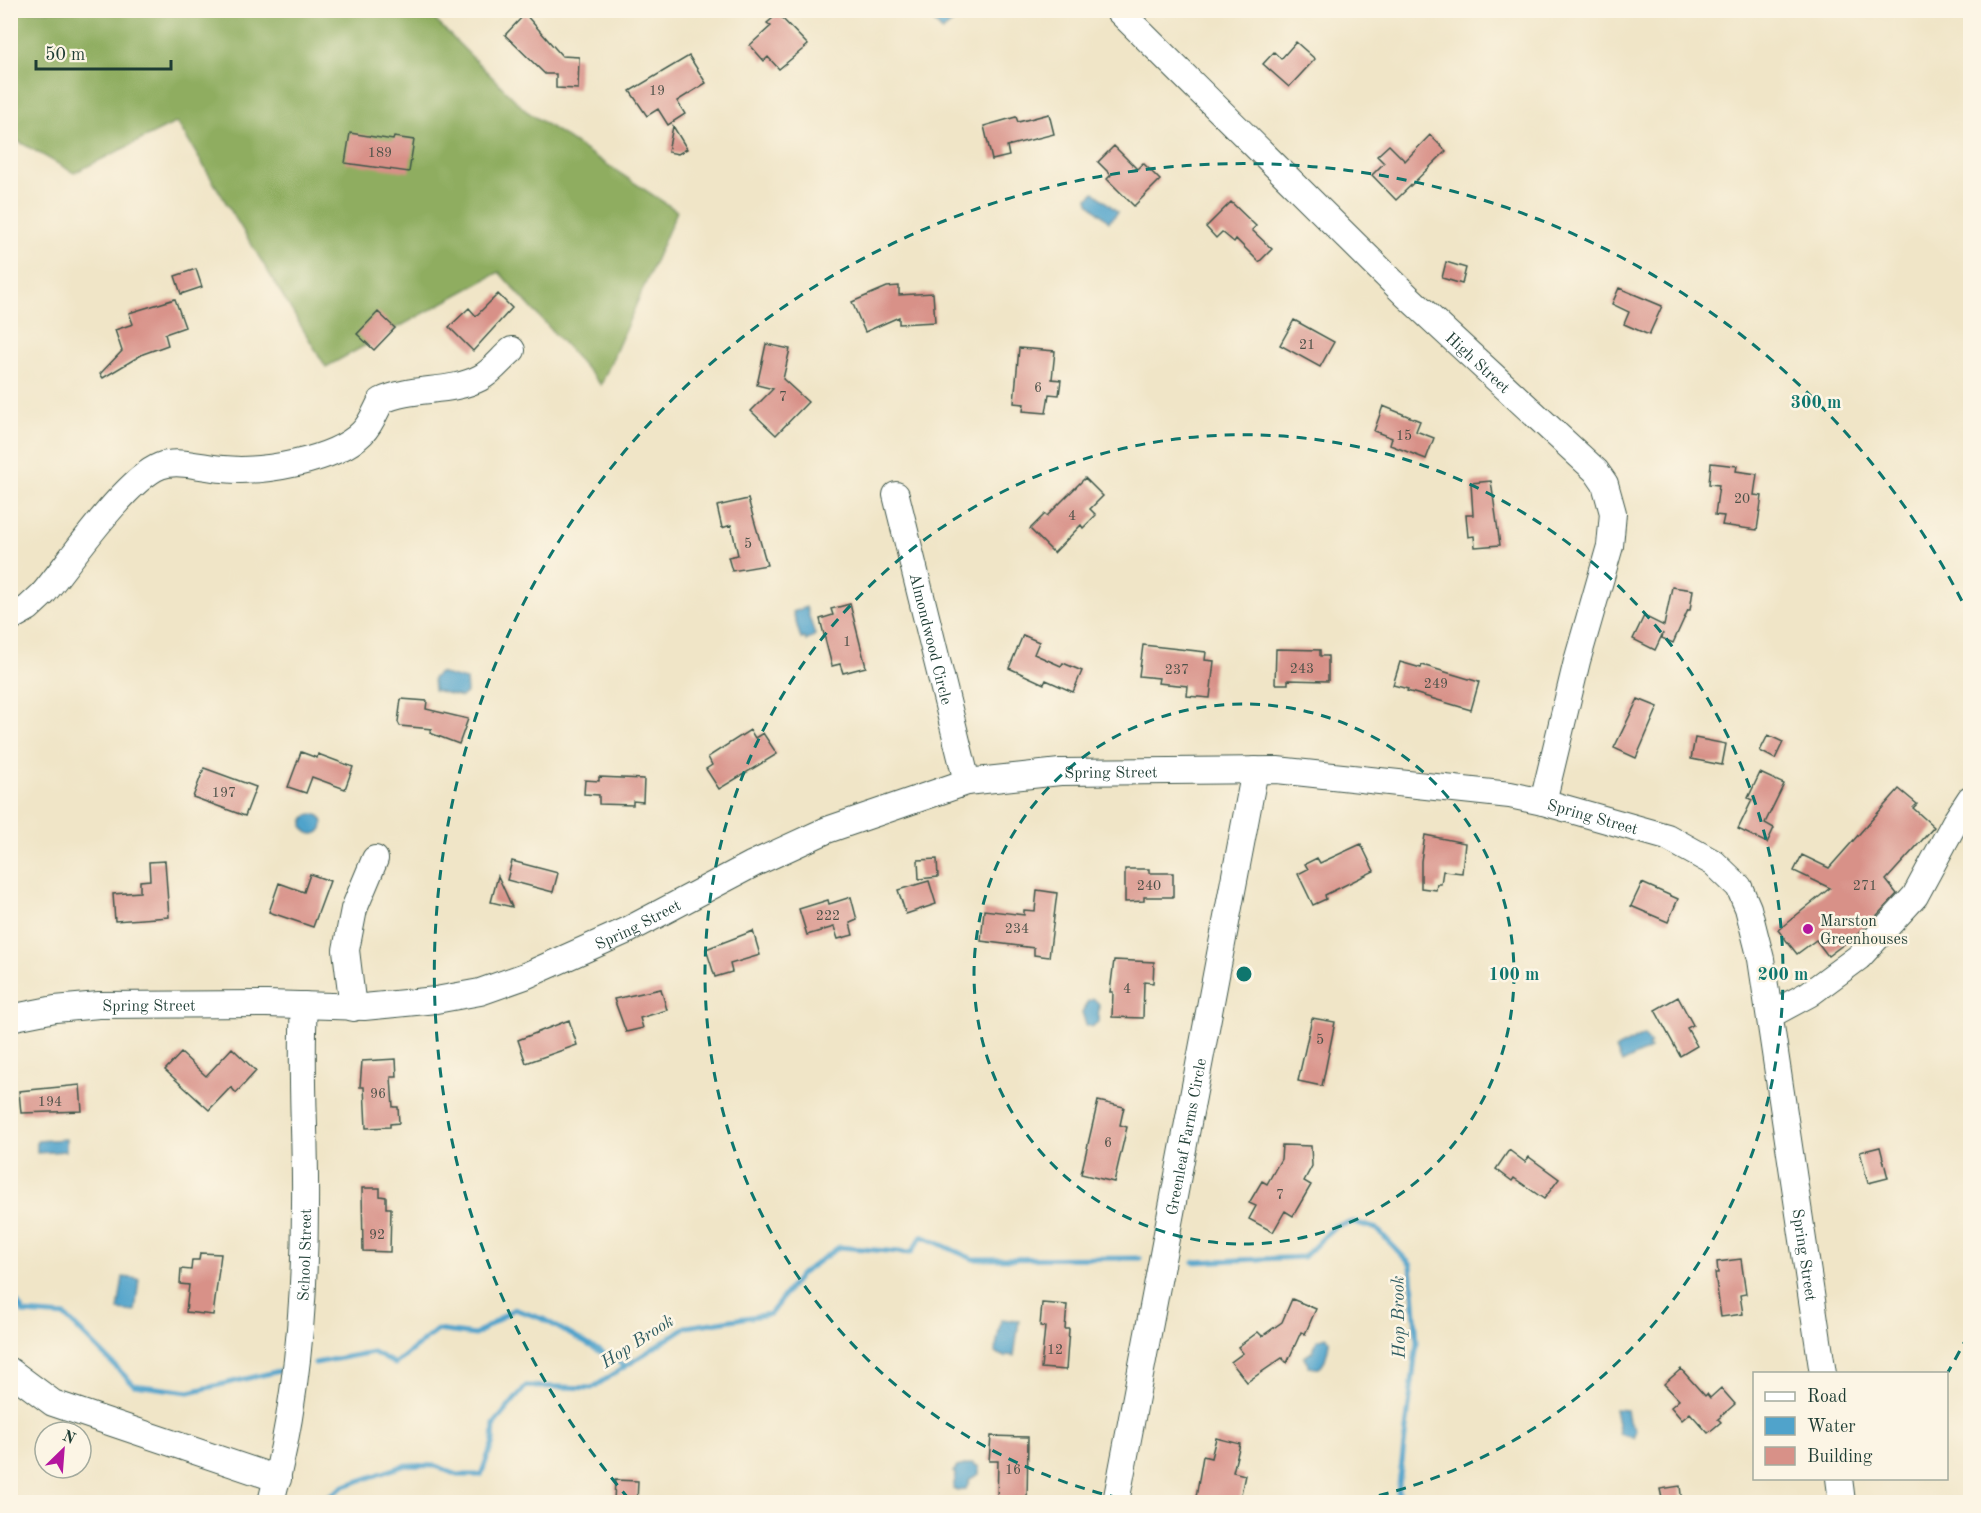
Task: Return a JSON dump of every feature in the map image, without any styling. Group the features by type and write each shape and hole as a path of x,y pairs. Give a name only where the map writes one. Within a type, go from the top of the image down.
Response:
{"street":[{"name":"High Street","path":"1118,10 1407,296 1590,464 1605,484 1613,513 1610,546 1577,662 1543,802"},
{"path":"10,618 28,608 43,594 139,478 161,466 174,464 226,470 262,470 318,456 348,444 362,433 371,422 381,401 396,394 448,388 482,377 512,350"},
{"name":"Almondwood Circle","path":"896,495 967,782"},
{"name":"Greenleaf Farms Circle","path":"1116,1503 1255,770"},
{"name":"Spring Street","path":"10,1018 55,1009 99,1005 304,1005 353,1008 436,1000 480,992 525,976 628,930 753,864 827,830 967,782 1060,772 1277,770 1510,795 1667,837 1698,853 1728,875 1739,887 1748,908 1761,959 1823,1372"},
{"path":"1770,1015 1809,994 1859,957 1915,896 1955,822 1971,799"},
{"path":"353,1008 346,950 354,909 375,859"},
{"name":"School Street","path":"275,1491 299,1359 303,1296 305,1204 302,1047 304,1005"},
{"path":"10,1371 53,1403 275,1491"},
{"path":"1839,1480 1842,1503"}],"green space":[{"path":"11,11 426,11 526,111 677,211 601,385 499,272 326,367 177,122 74,173 11,137"}],"water":[{"path":"941,11 966,12 942,31 931,18"},
{"path":"1094,192 1118,212 1109,222 1089,203 1088,198"},
{"path":"806,607 815,635 806,641 805,638 801,639 793,612"},
{"path":"439,673 466,680 467,692 461,697 434,690 433,678"},
{"path":"313,814 320,817 323,824 320,831 313,834 306,831 303,824 306,817"},
{"path":"1094,999 1099,1004 1098,1022 1092,1027 1086,1025 1082,1012 1088,1001"},
{"path":"1644,1035 1651,1044 1648,1046 1650,1049 1622,1063 1616,1049"},
{"path":"66,1139 66,1151 37,1153 37,1141"},
{"path":"123,1277 139,1279 135,1312 118,1310"},
{"path":"1001,1319 1019,1321 1014,1356 1007,1355 1006,1357 995,1353"},
{"path":"1326,1337 1329,1343 1323,1364 1319,1368 1309,1367 1304,1357 1313,1351 1317,1340"},
{"path":"1615,1409 1626,1410 1628,1421 1636,1430 1633,1438 1620,1434"},
{"path":"972,1463 979,1467 979,1474 970,1479 966,1489 953,1488 956,1475 953,1472 957,1467"}],"building":[{"path":"525,14 562,56 579,57 578,89 556,88 556,74 545,74 505,35"},
{"path":"778,14 808,45 779,69 768,57 764,61 750,45 771,26 767,23"},
{"path":"1296,42 1315,59 1289,87 1263,64 1274,52 1281,59"},
{"path":"689,56 706,83 677,101 685,114 668,125 658,109 647,116 630,91"},
{"path":"1049,114 1054,134 1007,146 1009,156 992,160 984,126 1016,117 1018,122"},
{"path":"673,126 687,149 678,154 668,152"},
{"path":"350,133 393,140 394,137 414,140 409,172 345,163"},
{"path":"1430,135 1446,151 1396,200 1372,175 1384,163 1377,156 1389,145 1405,161"},
{"path":"1114,146 1137,169 1143,163 1160,180 1134,206 1107,179 1111,175 1098,162"},
{"path":"1231,202 1256,226 1252,230 1272,249 1259,262 1236,239 1234,242 1222,232 1216,238 1206,227"},
{"path":"1446,262 1466,268 1462,284 1442,278"},
{"path":"196,269 202,287 181,294 175,276"},
{"path":"899,286 899,295 933,293 935,322 899,324 899,317 865,332 852,302 887,287"},
{"path":"1619,288 1662,306 1649,335 1624,324 1629,312 1612,304"},
{"path":"498,294 512,308 473,351 449,327 469,308 476,316"},
{"path":"175,299 185,327 165,334 168,345 143,354 103,378 100,374 122,351 115,330 133,324 129,313"},
{"path":"378,312 395,328 374,350 357,334"},
{"path":"1294,320 1334,342 1320,367 1280,345"},
{"path":"766,344 790,349 783,379 808,402 776,435 751,411 773,389 757,385"},
{"path":"1019,348 1055,351 1052,379 1061,380 1059,395 1049,394 1046,413 1023,411 1024,404 1014,403"},
{"path":"1383,406 1420,421 1416,431 1434,438 1426,459 1390,445 1392,438 1374,431"},
{"path":"1711,463 1737,466 1736,471 1757,474 1754,495 1762,496 1757,530 1722,525 1724,516 1715,515 1719,485 1709,484"},
{"path":"1085,478 1103,496 1090,509 1096,515 1083,528 1081,525 1054,553 1030,529 1045,514 1047,516"},
{"path":"1491,481 1500,545 1475,547 1474,536 1468,537 1466,515 1473,515 1471,483"},
{"path":"748,499 767,565 732,571 728,557 738,555 731,525 722,528 717,506"},
{"path":"1672,587 1693,590 1690,610 1673,643 1662,638 1663,633 1655,650 1633,639 1644,616 1664,626"},
{"path":"850,604 866,667 843,673 840,664 832,666 820,619 833,615 831,609"},
{"path":"1023,635 1039,642 1034,654 1061,666 1063,663 1082,671 1073,692 1046,680 1044,684 1009,668"},
{"path":"1143,645 1206,652 1205,660 1214,661 1210,698 1187,696 1188,686 1158,683 1159,678 1139,676"},
{"path":"1276,649 1320,650 1320,656 1328,656 1328,681 1288,680 1288,684 1275,684"},
{"path":"1400,662 1421,668 1422,665 1479,682 1471,710 1393,685"},
{"path":"401,699 427,701 426,709 468,719 459,744 430,733 432,729 400,726 398,722"},
{"path":"1638,699 1658,707 1636,758 1614,748"},
{"path":"750,730 755,738 763,733 777,754 719,789 706,769 712,765 708,757"},
{"path":"1768,735 1783,742 1775,759 1760,751"},
{"path":"1695,738 1726,744 1722,765 1691,759"},
{"path":"301,752 317,758 318,754 353,767 345,789 312,777 306,793 288,787"},
{"path":"204,768 256,787 245,816 193,797"},
{"path":"1760,773 1784,784 1765,823 1774,828 1767,843 1738,829 1752,800 1748,798"},
{"path":"599,777 644,779 643,802 633,801 633,805 599,804 599,795 584,794 585,780 599,781"},
{"path":"1899,789 1917,804 1913,808 1934,827 1886,880 1897,894 1864,929 1828,956 1816,940 1797,954 1778,930 1830,888 1794,871 1802,855 1829,868"},
{"path":"1425,835 1465,843 1462,873 1443,871 1441,884 1437,884 1436,890 1421,888 1421,861"},
{"path":"1361,844 1374,871 1325,895 1326,899 1313,905 1298,874 1308,869 1305,864 1317,858 1320,863"},
{"path":"937,859 938,877 919,879 918,860"},
{"path":"165,861 169,917 115,921 113,894 140,892 140,881 150,880 149,862"},
{"path":"512,861 558,873 553,892 507,880"},
{"path":"1125,869 1149,869 1149,873 1173,873 1173,897 1144,897 1144,901 1125,902"},
{"path":"310,874 330,881 313,927 269,912 279,883 304,892"},
{"path":"498,876 512,907 491,902"},
{"path":"929,881 936,904 906,914 898,890"},
{"path":"1642,883 1678,899 1668,922 1631,906"},
{"path":"1037,890 1057,893 1049,957 1034,955 1034,948 981,941 984,910 1024,915 1024,910 1035,911"},
{"path":"851,897 857,920 850,923 853,935 838,939 834,927 807,935 799,909 828,900 829,904"},
{"path":"753,931 760,955 730,964 732,972 715,977 706,949"},
{"path":"1114,960 1154,962 1153,983 1144,982 1143,1018 1112,1017 1113,992 1110,992"},
{"path":"661,989 667,1010 640,1018 643,1028 626,1032 614,999"},
{"path":"1678,997 1693,1025 1687,1028 1697,1046 1680,1056 1655,1010"},
{"path":"1312,1018 1335,1022 1322,1086 1298,1081"},
{"path":"569,1020 577,1045 526,1063 518,1040"},
{"path":"232,1048 256,1071 236,1093 231,1087 209,1110 165,1070 181,1053 206,1076"},
{"path":"396,1059 397,1077 391,1077 393,1107 398,1107 399,1123 390,1124 390,1127 366,1128 364,1087 360,1087 362,1061"},
{"path":"80,1085 82,1111 21,1113 19,1091"},
{"path":"1098,1101 1124,1107 1120,1125 1127,1127 1114,1182 1081,1174"},
{"path":"1282,1145 1311,1146 1312,1166 1304,1181 1311,1185 1293,1216 1285,1211 1273,1232 1249,1219 1256,1206 1249,1203 1262,1181 1267,1184 1281,1159"},
{"path":"1880,1147 1888,1178 1868,1183 1860,1152"},
{"path":"1509,1150 1525,1162 1529,1157 1559,1179 1544,1199 1514,1178 1512,1181 1496,1169"},
{"path":"362,1188 380,1188 380,1196 386,1197 386,1208 391,1208 390,1252 363,1251"},
{"path":"200,1253 221,1254 213,1315 186,1312 189,1285 180,1284 181,1269 191,1270 192,1260 199,1260"},
{"path":"1741,1259 1746,1294 1740,1295 1743,1314 1721,1317 1715,1273 1718,1273 1717,1262"},
{"path":"1292,1299 1316,1309 1305,1334 1301,1332 1287,1363 1282,1358 1247,1382 1231,1362 1243,1353 1238,1347 1258,1332 1262,1336 1282,1322"},
{"path":"1042,1303 1067,1305 1065,1329 1069,1329 1066,1370 1041,1368 1045,1327 1040,1326"},
{"path":"1681,1369 1705,1396 1707,1394 1710,1398 1721,1388 1735,1404 1718,1419 1721,1422 1708,1433 1690,1413 1682,1420 1671,1407 1679,1400 1664,1384"},
{"path":"991,1436 1028,1437 1027,1503 997,1503 998,1461 989,1461"},
{"path":"1216,1438 1240,1444 1233,1472 1245,1475 1240,1499 1233,1498 1232,1503 1195,1503 1203,1456 1211,1458"},
{"path":"615,1480 638,1481 637,1503 614,1502"},
{"path":"1680,1486 1682,1503 1663,1503 1660,1489"}],"waterway":[{"name":"Hop Brook","path":"1194,1262 1304,1257 1335,1226 1354,1222 1377,1229 1411,1265 1417,1342 1398,1493 1408,1502"},
{"name":"Hop Brook","path":"320,1502 344,1486 406,1465 436,1466 457,1475 481,1475 493,1442 494,1424 526,1386 592,1388 686,1327 770,1314 801,1274 839,1247 911,1253 922,1236 973,1259 1140,1258"},
{"path":"10,1292 24,1313 65,1316 134,1385 189,1392 284,1370"},
{"path":"315,1363 373,1352 395,1364 437,1330 475,1335 514,1309 543,1319 626,1366"}],"place":[{"name":"Marston Greenhouses","path":"1808,929"}]}
